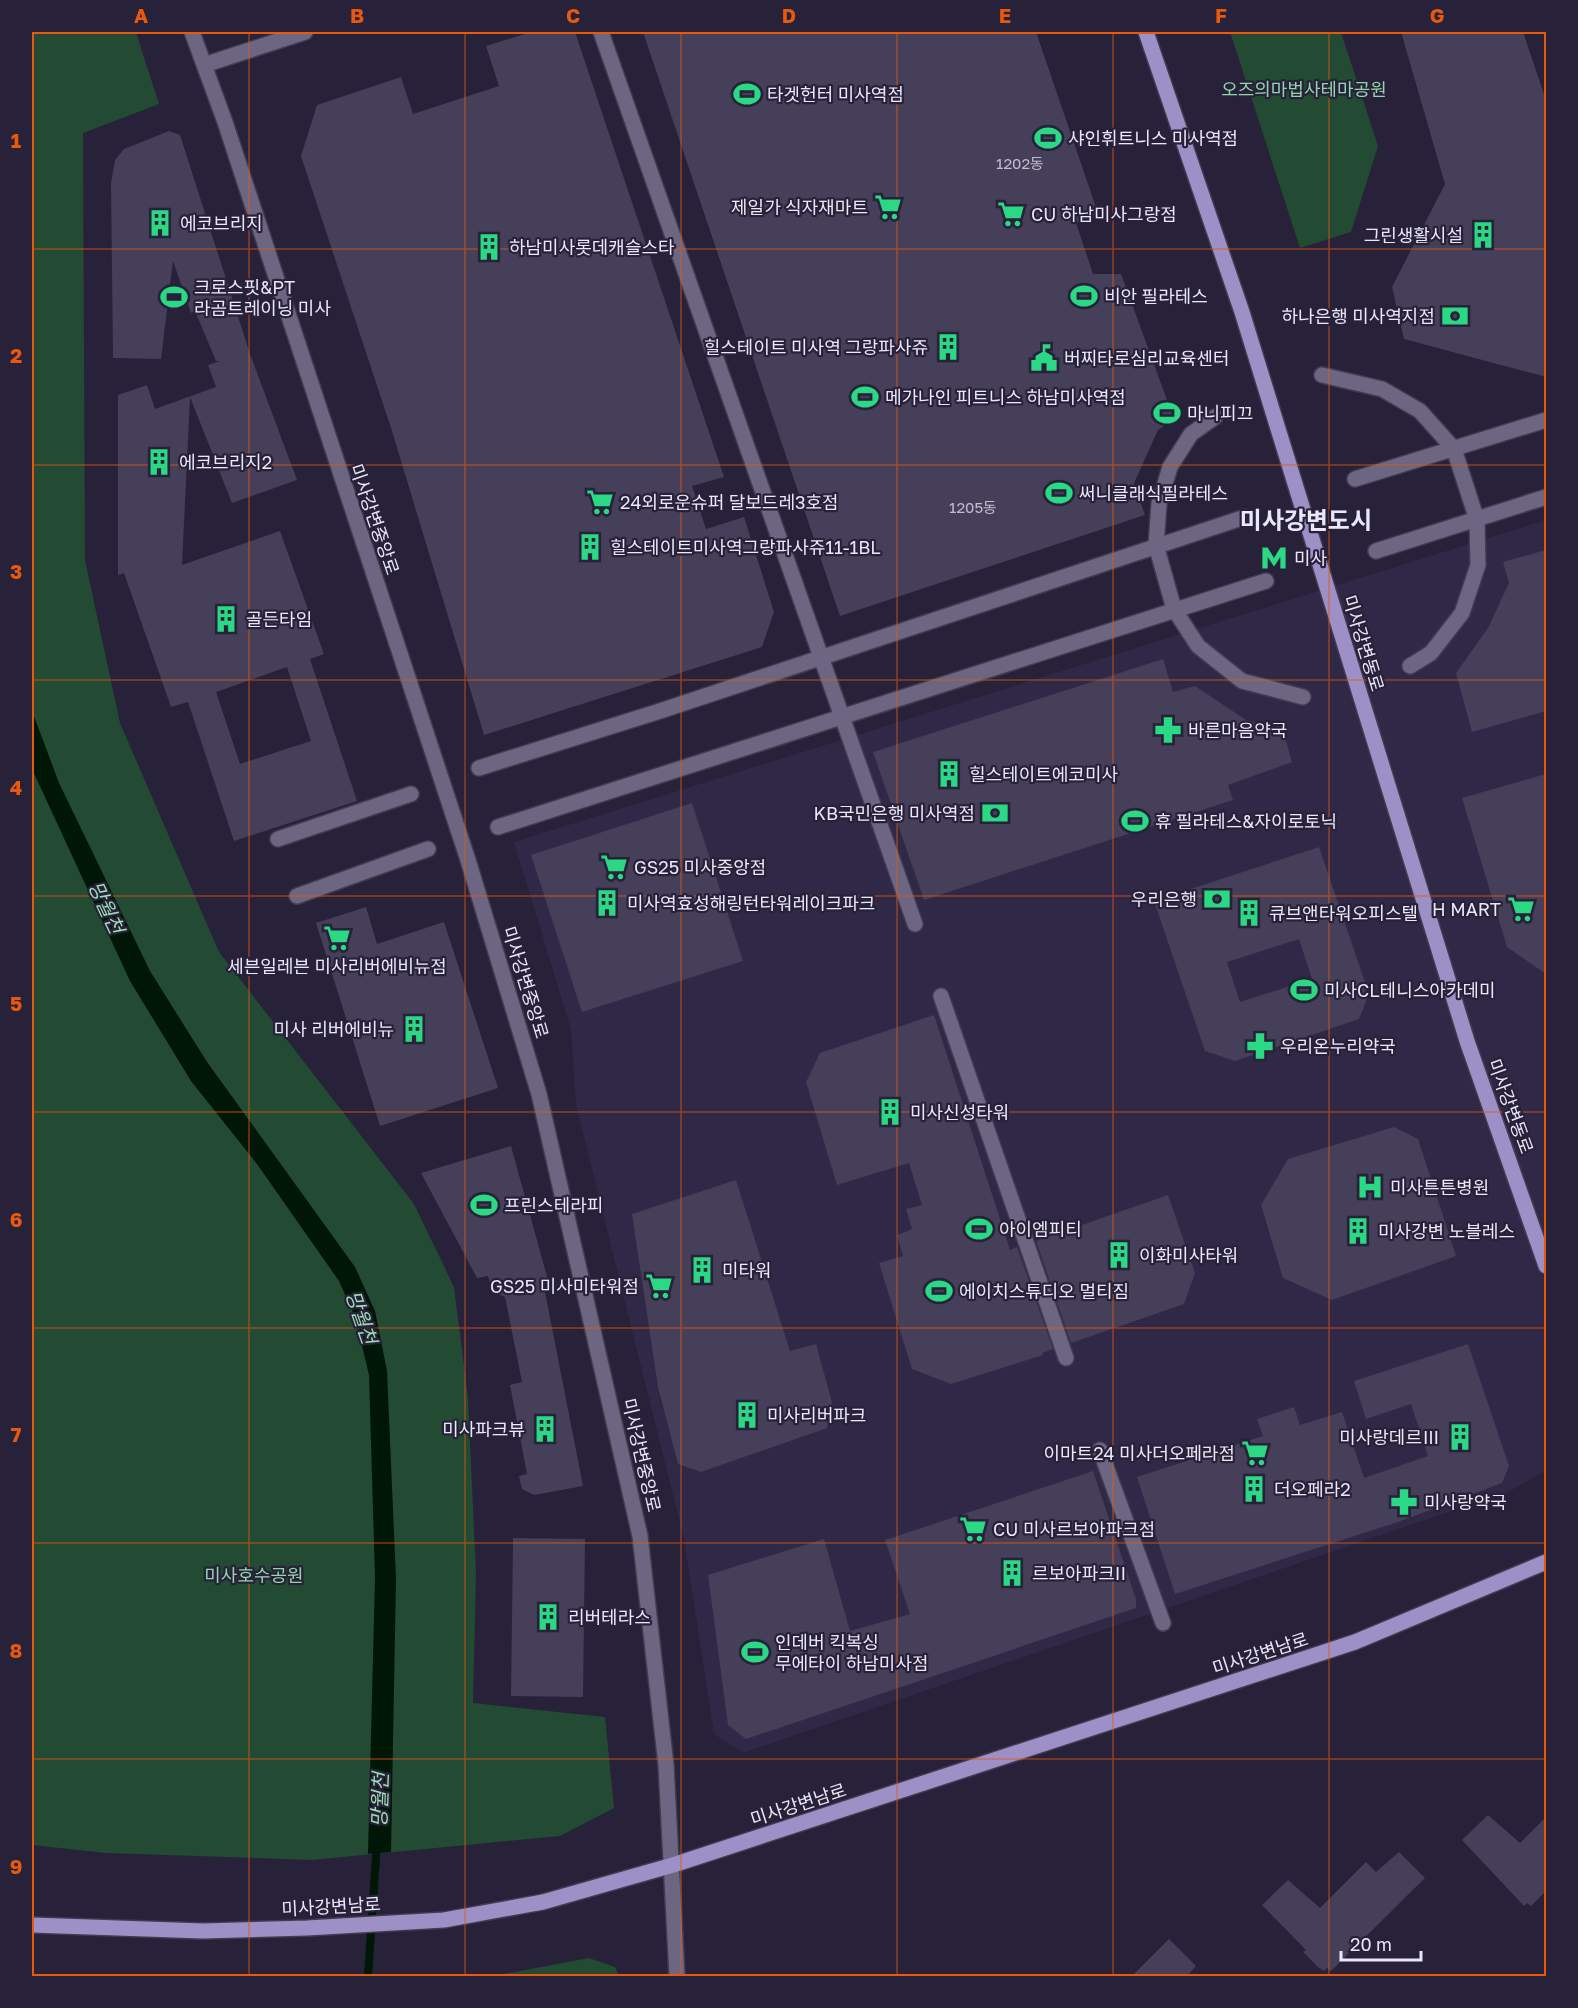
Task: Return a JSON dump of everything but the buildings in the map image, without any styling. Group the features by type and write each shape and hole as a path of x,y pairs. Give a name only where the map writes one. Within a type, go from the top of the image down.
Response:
{"main road":[{"name":"미사강변동로","path":"1146,32 1242,312 1467,1041 1546,1266"},
{"name":"미사강변남로","path":"32,1925 203,1931 307,1928 444,1920 543,1902 673,1865 1355,1642 1546,1562"}],"street":[{"name":"미사강변중앙로","path":"192,32 468,860 539,1094 640,1536 665,1754 673,1865 677,1977"},
{"path":"204,65 305,32"},
{"path":"600,32 915,924"},
{"path":"1322,375 1382,389 1420,411 1454,449 1477,520 1478,565 1462,613 1431,653 1410,666"},
{"path":"1215,417 1191,434 1170,467 1159,504 1156,545 1174,609 1198,646 1242,681 1303,697"},
{"path":"1355,479 1546,420"},
{"path":"1376,551 1546,498"},
{"path":"479,768 1245,517"},
{"path":"498,827 841,715 1266,581"},
{"path":"278,839 411,794"},
{"path":"297,896 428,849"},
{"path":"941,996 1066,1358"},
{"path":"1100,1450 1162,1623"}],"shaded area":[{"path":"1546,520 1546,1470 1510,1491 743,1753 714,1734 684,1539 576,1105 571,1030 514,842"}],"green space":[{"name":"미사호수공원","path":"32,32 136,32 159,104 83,133 85,560 120,723 219,952 414,1204 454,1287 468,1398 476,1573 473,1703 605,1717 614,1808 560,1836 312,1860 106,1853 32,1845"},
{"name":"오즈의마법사테마공원","path":"1230,32 1341,32 1378,146 1351,232 1300,248"},
{"path":"589,1958 615,1967 619,1976 493,1976"}],"water":[{"path":"32,711 59,783 150,971 207,1062 355,1267 375,1311 387,1371 396,1579 391,1852 368,1854 375,1578 369,1375 355,1317 339,1281 257,1164 191,1081 130,981 32,769"}],"waterway":[{"name":"망월천","path":"368,1976 377,1842"}],"place":[{"name":"타겟헌터 미사역점","path":"747,94"},
{"name":"샤인휘트니스 미사역점","path":"1048,138"},
{"name":"제일가 식자재마트","path":"888,207"},
{"name":"CU 하남미사그랑점","path":"1011,214"},
{"name":"에코브리지","path":"160,223"},
{"name":"그린생활시설","path":"1483,235"},
{"name":"하남미사롯데캐슬스타","path":"489,247"},
{"name":"비안 필라테스","path":"1084,296"},
{"name":"크로스핏&PT 라곰트레이닝 미사","path":"174,297"},
{"name":"하나은행 미사역지점","path":"1455,316"},
{"name":"힐스테이트 미사역 그랑파사쥬","path":"948,347"},
{"name":"버찌타로심리교육센터","path":"1044,358"},
{"name":"메가나인 피트니스 하남미사역점","path":"865,397"},
{"name":"마니피끄","path":"1167,413"},
{"name":"에코브리지2","path":"159,462"},
{"name":"써니클래식필라테스","path":"1059,493"},
{"name":"24외로운슈퍼 달보드레3호점","path":"600,502"},
{"name":"힐스테이트미사역그랑파사쥬11-1BL","path":"590,547"},
{"name":"미사","path":"1274,558"},
{"name":"골든타임","path":"226,619"},
{"name":"바른마음약국","path":"1168,730"},
{"name":"힐스테이트에코미사","path":"949,774"},
{"name":"KB국민은행 미사역점","path":"995,813"},
{"name":"휴 필라테스&자이로토닉","path":"1135,821"},
{"name":"GS25 미사중앙점","path":"614,867"},
{"name":"우리은행","path":"1217,899"},
{"name":"미사역효성해링턴타워레이크파크","path":"607,903"},
{"name":"H MART","path":"1521,909"},
{"name":"큐브앤타워오피스텔","path":"1249,913"},
{"name":"세븐일레븐 미사리버에비뉴점","path":"337,938"},
{"name":"미사CL테니스아카데미","path":"1304,990"},
{"name":"미사 리버에비뉴","path":"414,1029"},
{"name":"우리온누리약국","path":"1260,1046"},
{"name":"미사신성타워","path":"890,1112"},
{"name":"미사튼튼병원","path":"1370,1187"},
{"name":"프린스테라피","path":"484,1205"},
{"name":"아이엠피티","path":"979,1229"},
{"name":"미사강변 노블레스","path":"1358,1231"},
{"name":"이화미사타워","path":"1119,1255"},
{"name":"미타워","path":"702,1270"},
{"name":"GS25 미사미타워점","path":"659,1286"},
{"name":"에이치스튜디오 멀티짐","path":"939,1291"},
{"name":"미사리버파크","path":"747,1415"},
{"name":"미사파크뷰","path":"545,1429"},
{"name":"미사랑데르Ⅲ","path":"1460,1437"},
{"name":"이마트24 미사더오페라점","path":"1255,1453"},
{"name":"더오페라2","path":"1254,1489"},
{"name":"미사랑약국","path":"1404,1502"},
{"name":"CU 미사르보아파크점","path":"973,1529"},
{"name":"르보아파크II","path":"1012,1573"},
{"name":"리버테라스","path":"548,1617"},
{"name":"인데버 킥복싱 무에타이 하남미사점","path":"755,1652"}],"district":[{"name":"미사강변도시","path":"1306,519"}]}
